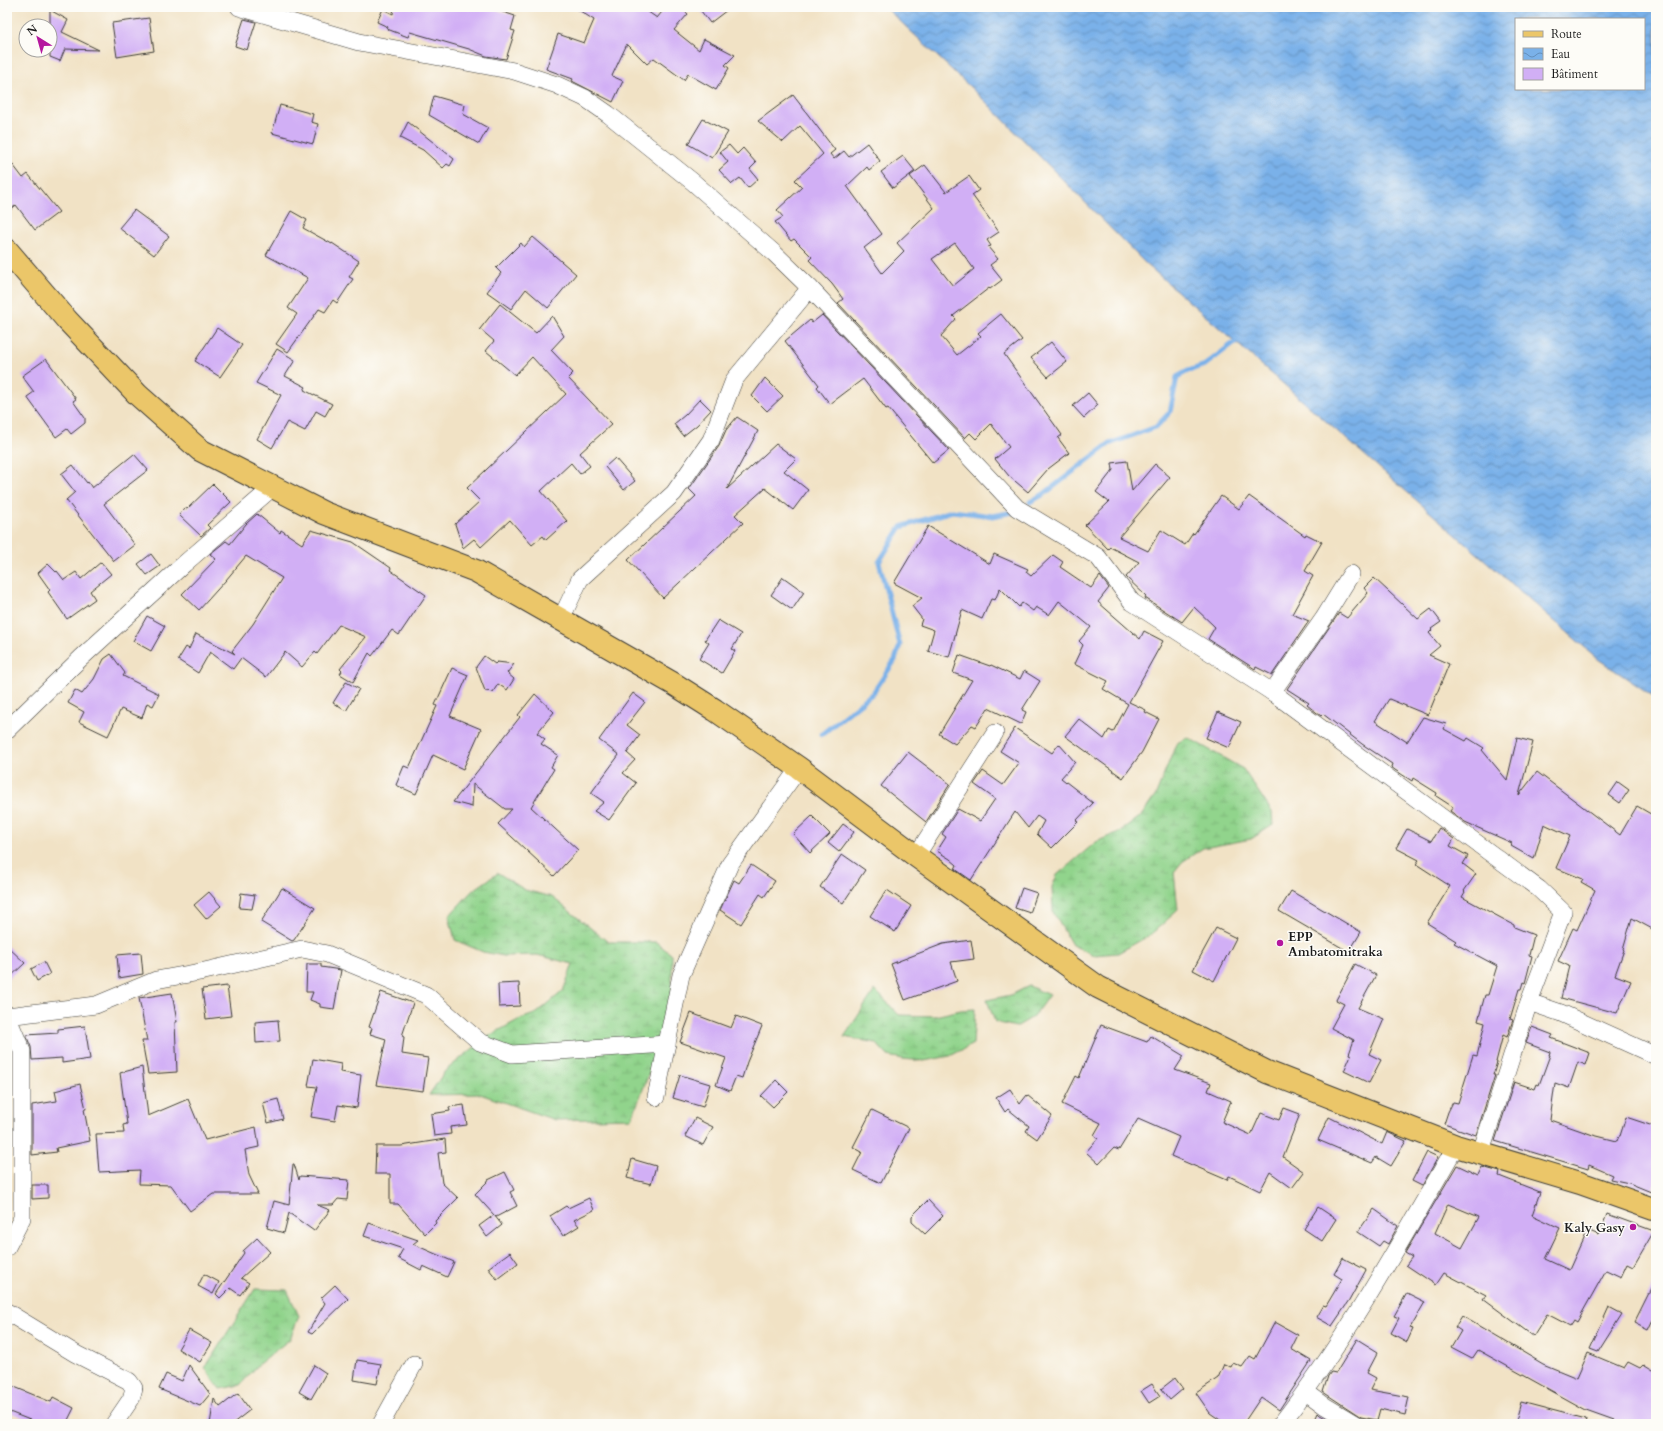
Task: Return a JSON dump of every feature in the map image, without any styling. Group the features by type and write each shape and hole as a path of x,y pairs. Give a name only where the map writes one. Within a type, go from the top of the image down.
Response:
{"main road":[{"path":"7,250 67,320 138,395 200,450 324,513 476,571 674,684 715,710 799,768 916,856 1098,988 1267,1072 1456,1146 1481,1152 1580,1183 1656,1210"}],"street":[{"path":"239,7 359,42 514,71 557,85 585,98 608,114 693,182 774,253 810,288 1018,508 1098,557 1132,602 1272,692 1526,878 1563,912 1529,1002 1481,1152"},
{"path":"561,619 580,579 674,493 711,440 734,380 810,288"},
{"path":"7,730 80,658 184,564 273,487"},
{"path":"1272,692 1324,618 1351,574"},
{"path":"916,856 995,733"},
{"path":"656,1097 681,975 730,864 799,768"},
{"path":"7,1247 22,1218 22,1051 7,1016 96,1006 156,980 200,972 302,949 327,954 426,995 480,1042 512,1054 667,1044"},
{"path":"1529,1002 1561,1013 1656,1056"},
{"path":"1281,1424 1306,1392 1362,1307 1456,1146"},
{"path":"7,1312 76,1354 129,1381 134,1388 132,1399 114,1424"},
{"path":"381,1424 414,1364"},
{"path":"1306,1392 1325,1406 1355,1424"}],"green space":[{"path":"1187,737 1243,769 1272,812 1273,825 1251,839 1203,848 1182,862 1174,872 1178,910 1150,935 1118,953 1094,955 1072,945 1053,912 1052,887 1057,875 1096,842 1121,831 1141,816 1156,795 1176,744"},
{"path":"498,873 525,890 552,897 608,942 656,942 672,955 672,1013 632,1118 555,1120 480,1094 429,1095 445,1071 487,1037 518,1020 537,1013 563,991 573,964 537,955 504,956 483,952 455,940 449,916 472,891"},
{"path":"1029,986 1049,995 1033,1017 1016,1027 995,1022 987,1000 1011,995"},
{"path":"875,990 899,1015 935,1016 961,1010 975,1009 973,1044 950,1056 924,1061 888,1056 876,1043 844,1037"},
{"path":"255,1289 287,1290 299,1316 290,1339 260,1363 240,1385 220,1389 205,1368"}],"water":[{"path":"885,7 1656,7 1656,698 1598,659 1145,263 985,101"}],"building":[{"path":"394,7 488,7 515,16 511,30 515,31 506,59 486,56 469,49 410,32 408,37 387,29 388,27 377,22 383,9 393,14"},
{"path":"574,7 641,7 657,18 666,7 680,7 688,14 674,30 699,50 704,39 735,55 725,65 729,68 716,90 688,74 684,80 654,58 647,64 627,44 612,76 623,81 613,102 572,81 573,79 546,69 558,34 584,43 594,20"},
{"path":"698,7 731,7 710,23"},
{"path":"50,10 68,20 62,32 99,50 65,49 60,61 52,58 58,58 58,18 50,18"},
{"path":"149,18 154,51 117,57 112,23"},
{"path":"244,19 256,22 247,50 235,46"},
{"path":"793,95 835,150 830,154 834,159 844,151 849,157 867,143 880,161 869,170 867,167 847,186 882,234 864,248 882,273 904,251 897,243 934,208 910,176 925,165 946,192 969,176 979,190 972,195 999,232 987,240 991,246 988,247 998,259 990,265 1002,280 990,289 989,288 953,316 956,319 941,336 957,355 981,336 978,333 1001,314 1022,340 1004,354 1062,435 1058,438 1069,453 1048,469 1028,492 1009,476 995,459 1009,447 991,424 976,439 970,433 965,438 838,303 843,299 832,284 809,260 812,257 794,239 791,241 775,222 783,217 777,210 802,187 795,180 823,154 800,126 783,142 758,121","holes":["955,243 974,269 953,286 932,259"]},
{"path":"434,96 465,105 463,114 488,128 479,144 429,115"},
{"path":"280,105 313,114 311,122 318,124 313,144 272,133"},
{"path":"703,119 728,132 712,158 688,144"},
{"path":"408,122 454,159 450,166 447,164 443,168 423,150 400,138"},
{"path":"729,145 737,154 743,148 756,163 750,169 758,179 748,188 740,178 732,184 719,170 728,162 720,152"},
{"path":"903,156 915,171 893,188 881,172"},
{"path":"7,157 23,178 28,174 59,212 35,230 16,205 7,213"},
{"path":"134,210 169,236 154,255 119,228"},
{"path":"291,211 307,220 303,228 332,243 359,261 349,277 353,279 337,303 333,300 325,312 319,309 288,352 276,344 297,314 288,308 308,278 266,255"},
{"path":"533,237 576,274 548,308 526,289 511,309 487,292 501,273 496,268 521,243 524,247"},
{"path":"500,304 536,333 552,316 564,336 551,350 573,373 568,378 612,424 580,453 590,466 580,474 571,463 541,491 567,521 546,540 543,536 532,545 510,520 481,547 474,539 463,548 455,524 480,501 467,488 566,394 532,357 515,375 486,351 494,341 480,329"},
{"path":"822,315 949,450 933,463 888,408 886,409 863,379 830,404 817,387 819,385 785,341 810,320 812,323"},
{"path":"217,328 242,345 220,377 195,361"},
{"path":"1051,342 1067,362 1048,377 1031,358"},
{"path":"277,349 295,360 285,376 306,387 304,390 332,404 325,416 316,411 305,431 287,422 272,448 257,439 281,395 256,383"},
{"path":"46,359 76,399 73,401 85,418 85,423 71,434 67,429 56,437 27,397 34,392 22,376"},
{"path":"765,378 783,396 767,411 752,396"},
{"path":"1088,393 1098,405 1084,418 1073,406"},
{"path":"700,399 711,410 697,425 683,436 674,424"},
{"path":"737,417 758,431 727,489 776,444 796,459 784,471 808,490 793,510 765,488 735,515 743,523 663,598 628,560 696,496 689,489 719,446 726,430"},
{"path":"134,454 148,470 104,504 135,545 114,561 66,500 75,492 61,474 73,465 92,488"},
{"path":"615,458 635,481 624,490 605,467"},
{"path":"1127,461 1132,491 1155,464 1170,477 1119,537 1148,551 1161,530 1185,545 1221,496 1239,509 1249,496 1305,536 1306,534 1322,542 1305,571 1313,576 1292,614 1309,621 1272,675 1256,667 1255,669 1208,639 1215,627 1194,607 1182,622 1145,598 1146,596 1126,577 1139,562 1110,547 1108,549 1085,525 1109,502 1096,492 1113,470 1112,463"},
{"path":"213,484 231,502 207,525 210,528 201,536 179,515"},
{"path":"257,514 280,533 281,530 302,544 311,530 353,542 391,568 390,570 426,595 399,635 392,630 372,656 369,653 353,682 340,674 342,671 340,669 366,637 339,625 317,654 315,652 302,667 285,652 266,677 241,658 233,669 210,652 198,673 178,660 186,647 189,649 196,634 235,654 232,651 253,624 282,578 246,556 199,610 182,594 216,559 210,554 226,541 230,544 246,524"},
{"path":"928,526 990,564 994,554 1028,569 1026,572 1031,576 1053,555 1063,562 1060,567 1091,588 1100,576 1109,588 1098,602 1140,639 1144,631 1163,641 1129,702 1146,710 1145,712 1159,719 1142,752 1123,778 1065,736 1079,719 1104,739 1109,730 1113,732 1128,704 1103,689 1108,681 1074,664 1083,645 1079,641 1091,627 1059,601 1049,615 1036,607 1033,611 1022,603 1019,607 1000,588 995,600 991,599 982,619 962,610 949,657 928,651 934,630 920,625 922,619 912,606 922,598 894,583"},
{"path":"151,554 160,566 147,575 138,564"},
{"path":"101,562 111,574 90,591 95,599 67,619 48,592 50,590 38,573 48,564 56,572 57,571 64,580 76,572 81,579"},
{"path":"783,577 804,592 792,610 771,595"},
{"path":"1374,578 1418,619 1431,609 1441,622 1431,629 1432,630 1429,633 1440,646 1429,655 1449,664 1428,715 1389,699 1375,721 1407,742 1423,717 1446,724 1444,729 1466,741 1468,738 1484,748 1482,750 1507,780 1517,738 1533,742 1519,795 1537,772 1620,835 1637,806 1656,817 1656,931 1632,918 1623,949 1624,950 1615,975 1631,981 1617,1013 1561,998 1569,966 1558,961 1573,928 1577,930 1595,890 1581,882 1583,879 1556,868 1570,836 1544,824 1534,859 1511,846 1512,843 1465,822 1450,811 1453,807 1436,796 1437,793 1413,778 1412,781 1395,770 1391,767 1392,764 1362,744 1323,714 1321,716 1307,705 1309,703 1287,689 1339,613 1347,618 1368,593 1364,588"},
{"path":"147,616 165,626 151,651 133,641"},
{"path":"718,620 741,634 732,649 735,651 722,673 699,659 709,643 705,640"},
{"path":"111,654 125,673 123,676 159,694 153,706 147,703 142,718 121,709 108,736 79,722 84,712 68,703 75,690 82,694 94,679 104,659"},
{"path":"959,655 990,666 991,665 1020,679 1024,671 1040,681 1022,710 1026,712 1021,724 988,708 976,727 972,725 955,744 939,734 972,680 953,673"},
{"path":"484,656 495,664 497,662 514,664 507,673 514,679 507,690 498,684 493,692 485,691 476,667"},
{"path":"452,668 468,675 450,716 481,729 463,769 433,755 416,794 396,785 404,766 409,768 437,706 435,705"},
{"path":"346,682 359,689 346,711 333,703"},
{"path":"633,693 645,702 627,725 640,735 627,753 635,760 623,773 636,783 609,820 594,811 604,802 591,793 619,755 599,740"},
{"path":"535,694 554,712 537,733 545,739 541,744 558,755 551,767 554,769 531,807 578,850 554,876 498,824 512,809 505,809 473,784 472,807 453,802 520,717 518,715"},
{"path":"1218,712 1241,722 1229,748 1206,738"},
{"path":"1015,728 1052,753 1059,744 1075,762 1061,778 1093,803 1076,821 1078,822 1052,848 1037,834 1044,821 1037,816 1028,828 1015,812 971,880 955,869 957,865 950,859 937,851 946,837 942,834 958,809 980,821 995,799 974,784 983,771 1003,785 1019,763 1000,751"},
{"path":"908,752 950,784 926,822 881,786"},
{"path":"1618,782 1629,790 1620,803 1609,795"},
{"path":"812,816 830,834 810,853 793,834"},
{"path":"843,824 854,832 839,852 828,843"},
{"path":"1439,828 1454,839 1450,846 1468,856 1463,864 1476,874 1464,891 1465,892 1462,897 1514,925 1514,927 1534,935 1529,955 1532,956 1525,983 1523,982 1521,989 1519,989 1510,1019 1513,1020 1507,1037 1503,1035 1493,1075 1495,1075 1476,1135 1444,1124 1453,1102 1458,1103 1473,1055 1477,1056 1485,1023 1478,1021 1485,995 1488,995 1497,966 1454,943 1456,941 1427,923 1450,886 1416,864 1419,860 1396,848 1407,829 1431,841"},
{"path":"842,854 865,870 843,903 820,887"},
{"path":"751,865 775,881 764,897 760,894 741,924 720,910 734,880 739,883"},
{"path":"282,888 315,908 292,941 261,922"},
{"path":"1022,888 1037,893 1030,913 1015,908"},
{"path":"887,890 911,906 895,932 870,916"},
{"path":"1291,891 1361,932 1349,952 1279,911"},
{"path":"209,892 221,906 206,919 194,905"},
{"path":"241,893 255,895 252,909 239,908"},
{"path":"1216,928 1236,938 1214,981 1193,970"},
{"path":"971,940 974,959 951,962 957,981 905,1000 891,964 943,944"},
{"path":"7,946 25,963 7,980"},
{"path":"141,953 143,974 119,978 117,955"},
{"path":"44,962 50,974 37,981 31,969"},
{"path":"307,964 321,964 321,967 341,970 334,1009 320,1007 320,1004 310,1000 313,992 306,992"},
{"path":"1355,964 1376,975 1358,1008 1384,1019 1369,1054 1381,1060 1369,1083 1344,1071 1351,1055 1349,1054 1354,1040 1331,1028 1344,1004 1336,1000"},
{"path":"519,983 520,1006 499,1007 498,984"},
{"path":"227,986 231,1016 206,1019 202,989"},
{"path":"381,992 413,1003 402,1036 404,1037 402,1054 428,1058 423,1091 376,1085 386,1039 370,1034 372,1028 369,1027"},
{"path":"172,993 177,1022 175,1022 177,1072 148,1074 142,1041 147,1041 139,998"},
{"path":"691,1013 731,1028 736,1016 762,1026 742,1078 736,1076 730,1091 716,1085 726,1058 680,1042"},
{"path":"278,1020 280,1041 256,1043 255,1022"},
{"path":"1101,1025 1147,1042 1151,1036 1184,1056 1175,1070 1211,1083 1208,1091 1231,1101 1222,1122 1251,1135 1261,1113 1279,1120 1284,1108 1300,1114 1283,1157 1304,1172 1292,1188 1270,1172 1260,1191 1229,1176 1227,1180 1171,1156 1179,1137 1138,1119 1119,1150 1114,1148 1099,1164 1086,1152 1098,1138 1094,1135 1101,1123 1062,1104 1076,1076 1079,1078"},
{"path":"85,1026 90,1059 62,1063 62,1058 32,1060 31,1047 26,1035 58,1033 58,1029"},
{"path":"1532,1027 1553,1035 1551,1038 1590,1053 1586,1065 1578,1062 1569,1088 1555,1083 1550,1120 1593,1135 1617,1141 1626,1117 1656,1127 1656,1180 1651,1192 1629,1183 1610,1179 1612,1175 1589,1165 1588,1169 1495,1141 1514,1082 1535,1089 1537,1084 1539,1085 1550,1055 1550,1052 1526,1043"},
{"path":"313,1059 341,1064 340,1072 361,1075 357,1108 338,1105 335,1121 311,1117 317,1087 308,1086"},
{"path":"142,1067 148,1116 188,1099 205,1140 256,1127 259,1147 245,1150 249,1175 258,1194 213,1194 190,1211 171,1185 139,1184 140,1170 99,1172 96,1134 124,1133 123,1125 127,1124 120,1073"},
{"path":"680,1075 710,1084 703,1107 673,1098"},
{"path":"776,1080 788,1092 773,1107 761,1096"},
{"path":"80,1084 86,1109 84,1109 90,1141 56,1148 57,1152 32,1155 32,1105 57,1101 55,1091"},
{"path":"1010,1089 1020,1104 1027,1095 1052,1116 1037,1139 1026,1131 1029,1126 1008,1109 1005,1112 996,1098"},
{"path":"278,1099 283,1119 268,1123 263,1103"},
{"path":"464,1105 467,1125 450,1127 451,1134 434,1136 431,1114 450,1111 449,1107"},
{"path":"872,1110 909,1128 881,1183 853,1170 862,1152 853,1147"},
{"path":"1329,1117 1382,1144 1387,1132 1406,1141 1391,1166 1376,1157 1372,1163 1318,1140"},
{"path":"695,1118 713,1127 703,1145 685,1136"},
{"path":"445,1139 446,1152 438,1153 442,1183 458,1198 435,1221 436,1223 425,1234 398,1204 390,1204 390,1174 375,1174 376,1146 401,1146"},
{"path":"1427,1152 1438,1157 1422,1186 1412,1181"},
{"path":"632,1159 656,1166 651,1184 627,1178"},
{"path":"293,1164 299,1180 300,1176 349,1180 347,1200 338,1199 333,1205 317,1205 330,1210 314,1231 289,1213 284,1233 267,1228 274,1201 289,1205"},
{"path":"1457,1165 1478,1175 1482,1167 1500,1172 1499,1176 1540,1192 1532,1215 1560,1228 1545,1259 1569,1270 1587,1230 1599,1235 1607,1214 1654,1231 1633,1267 1627,1264 1621,1277 1606,1270 1577,1322 1574,1320 1570,1326 1547,1314 1533,1336 1483,1299 1486,1295 1444,1273 1436,1285 1406,1265 1412,1257 1405,1253","holes":["1448,1204 1479,1217 1462,1248 1435,1233"]},
{"path":"505,1172 514,1190 510,1192 517,1206 496,1217 475,1194 488,1180"},
{"path":"32,1185 48,1185 48,1198 32,1199"},
{"path":"589,1198 594,1210 574,1220 579,1226 563,1236 550,1216 566,1206 568,1208"},
{"path":"928,1200 943,1216 925,1234 912,1222 912,1216"},
{"path":"1318,1207 1336,1219 1322,1241 1304,1229"},
{"path":"1374,1209 1398,1226 1388,1244 1383,1241 1379,1246 1358,1232"},
{"path":"494,1215 502,1225 487,1237 479,1226"},
{"path":"369,1223 418,1240 413,1244 454,1262 447,1277 423,1266 421,1270 398,1258 403,1249 364,1236"},
{"path":"257,1238 270,1252 241,1278 249,1283 240,1295 230,1288 220,1298 216,1294 244,1253 243,1251"},
{"path":"510,1252 518,1263 497,1279 488,1268"},
{"path":"1343,1258 1366,1270 1349,1301 1332,1326 1316,1317 1323,1305 1326,1306 1342,1279 1334,1274"},
{"path":"204,1274 219,1282 213,1294 198,1286"},
{"path":"1656,1279 1656,1313 1648,1330 1634,1323"},
{"path":"335,1285 348,1299 312,1334 308,1332 325,1303 321,1298"},
{"path":"1407,1293 1425,1302 1410,1328 1413,1329 1407,1342 1391,1333 1399,1318 1394,1316"},
{"path":"1609,1307 1622,1314 1598,1352 1590,1349"},
{"path":"1462,1316 1543,1364 1577,1378 1588,1353 1624,1368 1628,1362 1640,1368 1643,1365 1656,1373 1656,1424 1612,1424 1614,1420 1586,1410 1478,1350 1472,1359 1451,1348 1461,1331 1455,1327"},
{"path":"1275,1322 1298,1335 1291,1349 1311,1361 1279,1410 1261,1397 1243,1424 1226,1424 1210,1413 1196,1393 1218,1378 1224,1364 1231,1367 1233,1363 1242,1367 1250,1356 1255,1359"},
{"path":"189,1330 212,1343 200,1362 178,1349"},
{"path":"1357,1339 1378,1352 1367,1373 1376,1378 1370,1390 1409,1397 1405,1415 1380,1409 1377,1420 1361,1417 1323,1392 1328,1376 1331,1372 1336,1373"},
{"path":"357,1360 381,1364 377,1384 354,1380"},
{"path":"189,1365 210,1394 200,1406 159,1389 166,1374 182,1381"},
{"path":"314,1365 326,1373 311,1399 299,1392"},
{"path":"1175,1378 1183,1389 1170,1400 1161,1389"},
{"path":"1152,1384 1160,1396 1149,1403 1141,1391"},
{"path":"12,1386 51,1402 53,1397 74,1408 66,1424 40,1424 7,1411 7,1397"},
{"path":"238,1393 250,1410 232,1424 210,1424 214,1399 220,1407"},
{"path":"1521,1402 1586,1419 1585,1424 1515,1424"},
{"path":"1318,1413 1320,1415 1336,1424 1313,1424"}],"waterway":[{"path":"1030,502 1044,494 1109,444 1156,427 1170,412 1177,377 1205,365 1235,342"},
{"path":"822,734 873,693 895,660 900,645 879,562 901,527 952,511 993,516 1013,512"}],"place":[{"name":"EPP Ambatomitraka","path":"1280,943"},
{"name":"Kaly Gasy","path":"1633,1227"}]}
